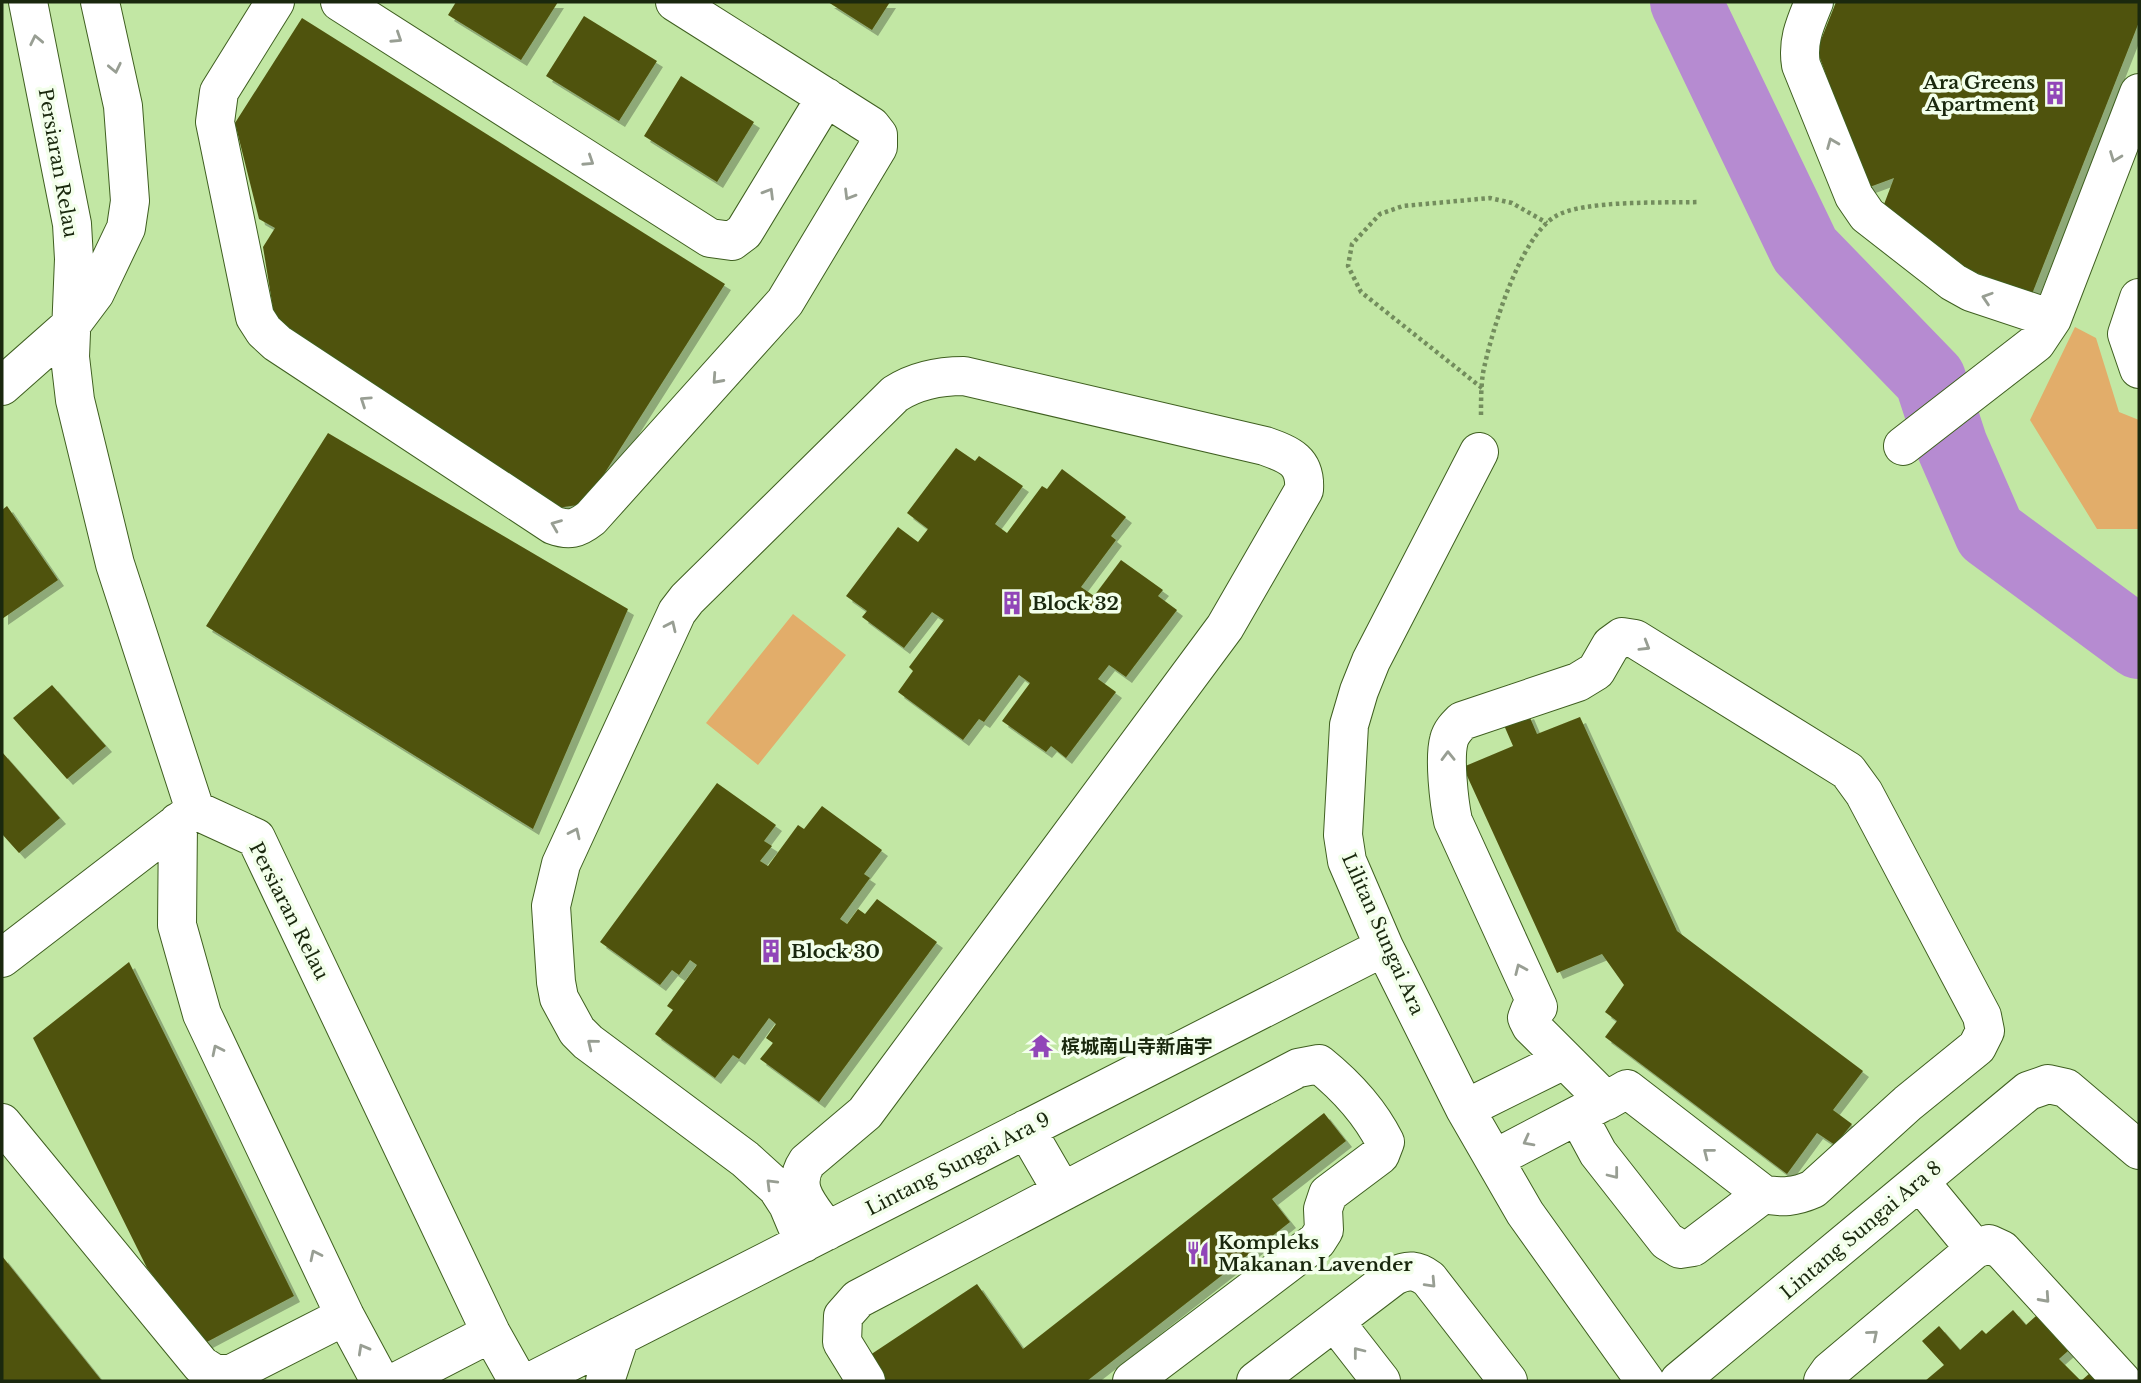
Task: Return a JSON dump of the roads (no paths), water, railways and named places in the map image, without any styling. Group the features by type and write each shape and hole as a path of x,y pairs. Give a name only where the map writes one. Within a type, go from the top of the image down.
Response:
{"street":[{"name":"Persiaran Relau","path":"28,2 72,224 74,259 70,357 75,400 115,564 186,816 256,838 491,1333 518,1381"},
{"path":"2,386 71,325 95,293 126,228 130,201 123,106 100,2"},
{"path":"275,2 219,92 216,105 215,122 255,317 264,331 277,343 552,525 564,529 574,529 591,518 785,302 878,147 878,135 871,126 675,2"},
{"path":"340,2 710,238 732,241 744,232 826,97"},
{"path":"1814,2 1801,36 1801,65 1854,196 1867,215 1953,282 1971,292 2052,319"},
{"path":"1903,446 2036,343 2052,319 2139,93"},
{"path":"2139,298 2127,334 2139,369"},
{"path":"964,376 1280,451 1301,465 1305,475 1304,490 1226,627 865,1113 801,1171 801,1191 815,1237 777,1188 745,1159 588,1042 577,1031 559,998 551,906 561,864 677,612 687,599 895,394 907,386 939,377 964,376"},
{"name":"Lilitan Sungai Ara","path":"1479,452 1371,661 1359,691 1349,725 1343,835 1347,861 1384,947 1465,1109 1525,1213 1645,1381"},
{"path":"1538,1007 1453,821 1449,802 1448,742 1452,730 1462,722 1578,682 1596,671 1611,645 1622,637 1634,639 1848,771 1864,793 1982,1016 1985,1031 1977,1047 1908,1103 1813,1189 1797,1196 1781,1197 1762,1194 1604,1102 1528,1022 1530,1010 1538,1007 1544,1009 1593,1051 1604,1102 1598,1153 1667,1241 1680,1249 1693,1247 1762,1194"},
{"path":"2,958 186,816"},
{"path":"186,816 177,925 201,1014 345,1317 380,1381"},
{"name":"Lintang Sungai Ara 9","path":"532,1381 1384,947"},
{"path":"1465,1109 1564,1060"},
{"path":"866,1381 842,1342 843,1316 858,1299 1298,1068 1319,1064 1335,1077 1377,1125 1385,1142 1380,1155 1328,1194 1323,1209 1324,1230 1317,1241 1132,1381"},
{"name":"Lintang Sungai Ara 8","path":"1679,1381 2028,1091 2048,1084 2066,1088 2139,1150"},
{"path":"1494,1159 1604,1102"},
{"path":"2,1123 201,1365 215,1374 230,1374 345,1317"},
{"path":"1026,1129 1062,1191"},
{"path":"1920,1182 1975,1249"},
{"path":"1823,1381 1830,1371 1975,1249 1989,1244 2002,1250 2122,1381"},
{"path":"1256,1381 1394,1276 1412,1270 1421,1272 1429,1279 1508,1381"},
{"path":"1335,1322 1381,1381"},
{"path":"400,1381 491,1333"},
{"path":"605,1381 620,1336"}],"waterway":[{"path":"1686,2 1805,250 1930,379 1952,446 1990,533 2139,643"}],"place":[{"name":"Ara Greens Apartment","path":"2055,93"},
{"name":"Block 32","path":"1012,603"},
{"name":"Block 30","path":"771,951"},
{"name":"槟城南山寺新庙宇","path":"1041,1046"},
{"name":"Kompleks Makanan Lavender","path":"1198,1253"}]}
